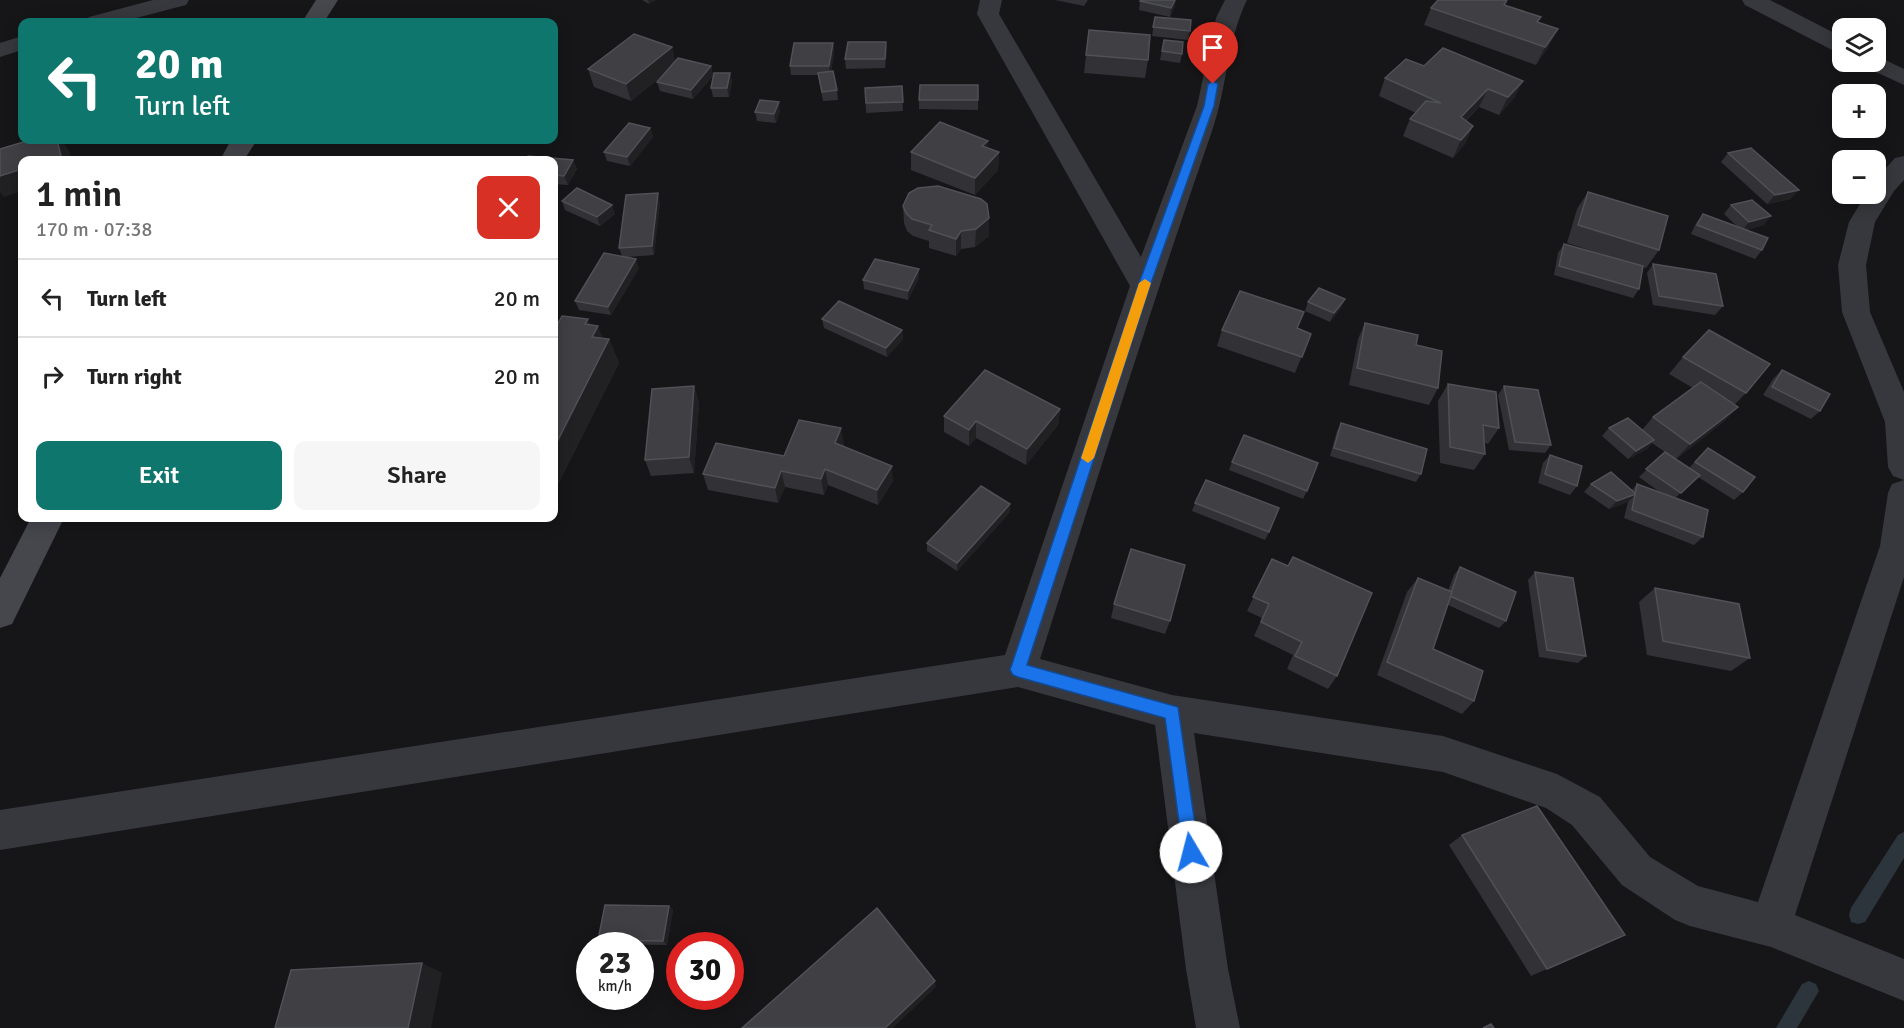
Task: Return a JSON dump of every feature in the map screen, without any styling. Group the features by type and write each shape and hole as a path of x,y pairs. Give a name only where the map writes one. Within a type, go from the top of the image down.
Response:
{"street":[{"path":"112,18 178,0"},
{"path":"316,18 327,0"},
{"path":"992,0 988,14 1144,286"},
{"path":"1018,670 1144,286 1209,106 1227,18 1236,0"},
{"path":"1753,0 1832,41"},
{"path":"0,50 18,44"},
{"path":"1886,69 1904,78"},
{"path":"1904,164 1884,186 1862,222 1852,265 1856,312 1901,422 1904,466"},
{"path":"1771,926 1897,546 1904,493"},
{"path":"0,613 45,522"},
{"path":"0,830 1018,670 1172,712 1443,754 1557,792 1586,811 1636,871 1690,904 1771,926 1904,980"},
{"path":"1172,712 1207,969 1218,1028"}],"building":[{"path":"1141,0 1175,0 1171,8"},
{"path":"1438,0 1507,0 1504,5 1541,17 1537,22 1558,29 1545,47 1431,8"},
{"path":"1155,17 1191,20 1190,31 1153,27"},
{"path":"1089,30 1150,35 1148,60 1086,55"},
{"path":"634,34 672,47 626,84 588,69"},
{"path":"1164,40 1183,42 1182,54 1162,51"},
{"path":"848,42 886,42 885,59 845,59"},
{"path":"794,43 833,43 829,66 790,66"},
{"path":"1443,48 1523,81 1508,97 1488,89 1461,117 1473,126 1461,140 1410,119 1426,101 1441,103 1385,78 1406,59 1424,66"},
{"path":"678,58 711,66 691,90 657,82"},
{"path":"833,71 837,90 822,92 818,73"},
{"path":"714,73 730,73 727,88 711,88"},
{"path":"920,85 978,85 978,100 919,100"},
{"path":"902,86 903,102 866,103 865,88"},
{"path":"760,100 779,102 774,114 755,112"},
{"path":"940,122 988,141 982,146 999,152 975,178 911,152"},
{"path":"629,123 650,128 627,157 604,152"},
{"path":"18,144 58,144 61,156 18,156 18,170 0,176 0,149"},
{"path":"1751,148 1799,190 1775,195 1728,153"},
{"path":"558,159 573,160 564,176 558,175"},
{"path":"938,186 981,199 987,204 989,218 976,229 961,231 956,239 929,230 932,225 912,219 903,206 909,193 918,188"},
{"path":"577,188 612,205 597,217 562,201"},
{"path":"1588,192 1668,216 1659,250 1578,225"},
{"path":"658,193 652,246 619,248 626,195"},
{"path":"1752,200 1771,216 1749,222 1731,205"},
{"path":"1703,214 1768,238 1762,250 1697,225"},
{"path":"1564,244 1643,266 1639,289 1559,266"},
{"path":"604,253 636,259 608,307 575,301"},
{"path":"875,259 919,269 908,291 863,280"},
{"path":"1653,264 1716,274 1723,306 1659,296"},
{"path":"1319,288 1345,299 1334,313 1308,302"},
{"path":"1240,291 1304,312 1297,328 1311,334 1302,357 1222,330"},
{"path":"839,301 902,330 886,348 822,319"},
{"path":"562,316 588,319 585,324 598,326 592,337 609,339 558,440 558,324"},
{"path":"1365,323 1418,335 1416,345 1442,351 1438,388 1357,368"},
{"path":"1709,330 1770,364 1746,393 1683,357"},
{"path":"985,370 1060,409 1027,449 976,421 969,430 944,416"},
{"path":"1782,370 1830,394 1820,411 1772,387"},
{"path":"1701,382 1738,407 1690,444 1653,417"},
{"path":"1448,384 1496,392 1499,428 1483,425 1485,454 1450,447"},
{"path":"694,386 689,457 645,460 652,389"},
{"path":"1504,386 1538,390 1551,445 1515,442"},
{"path":"1628,418 1654,440 1636,451 1609,428"},
{"path":"799,420 841,428 835,443 892,466 877,490 825,469 821,479 781,471 775,488 703,474 716,443 784,456"},
{"path":"1341,423 1427,449 1421,474 1334,448"},
{"path":"1244,435 1318,463 1307,491 1232,462"},
{"path":"1708,448 1755,477 1743,492 1695,462"},
{"path":"1665,452 1700,475 1681,493 1646,469"},
{"path":"1550,455 1582,466 1577,486 1545,474"},
{"path":"1611,472 1636,494 1617,501 1591,484"},
{"path":"1206,480 1279,508 1269,532 1195,503"},
{"path":"1637,484 1708,510 1703,537 1632,510"},
{"path":"981,486 1010,504 957,563 927,543"},
{"path":"1131,549 1185,565 1170,621 1114,604"},
{"path":"1293,557 1372,593 1337,676 1295,656 1302,642 1261,622 1269,604 1253,597 1272,559 1288,566"},
{"path":"1460,567 1516,592 1506,621 1450,596"},
{"path":"1535,572 1573,578 1586,656 1547,650"},
{"path":"1418,578 1452,592 1433,649 1483,671 1474,701 1387,662"},
{"path":"1655,588 1739,604 1750,658 1663,641"},
{"path":"1537,806 1625,935 1547,969 1462,835"},
{"path":"605,905 669,906 663,941 654,941 654,932 600,932"},
{"path":"877,908 935,981 885,1028 742,1028"},
{"path":"422,963 408,1028 275,1028 291,970"}],"waterway":[{"path":"1858,915 1904,841"},
{"path":"1786,1028 1809,991"}],"slow traffic":[{"path":"1088,458 1145,283"}],"route":[{"path":"1191,852 1172,712 1018,670 1144,286 1209,106 1213,84"}]}
